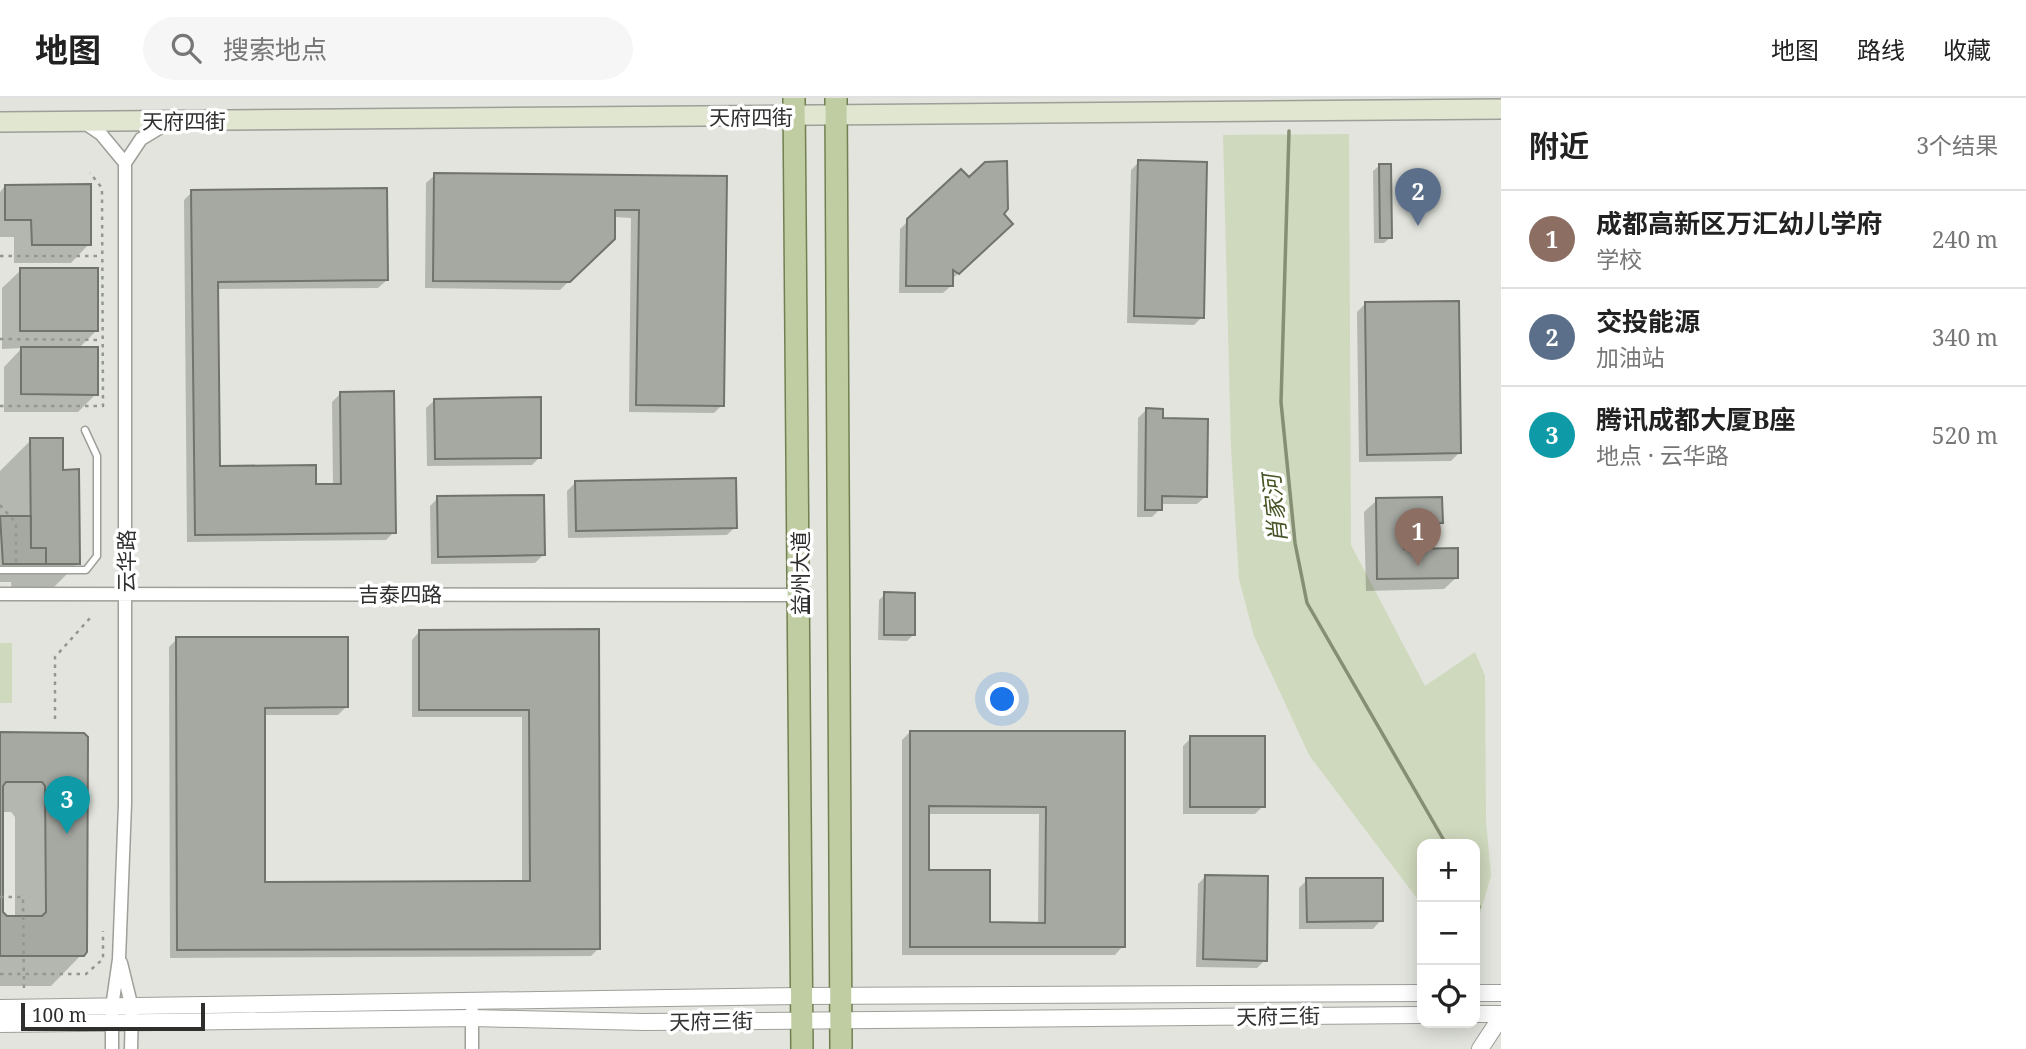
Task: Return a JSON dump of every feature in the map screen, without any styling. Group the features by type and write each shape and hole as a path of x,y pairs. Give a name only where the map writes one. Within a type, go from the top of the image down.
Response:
{"main road":[{"name":"天府四街","path":"0,122 172,121 795,107 1501,109"},
{"name":"益州大道","path":"795,107 802,1049"},
{"name":"益州大道","path":"836,107 841,1049"}],"street":[{"path":"82,121 101,134 125,163 141,139 172,121"},
{"name":"云华路","path":"112,1049 112,1015 119,959 125,804 125,163"},
{"name":"吉泰四路","path":"0,594 800,595"},
{"name":"云华路","path":"119,959 131,1016 131,1049"},
{"name":"天府三街","path":"0,1008 131,1016 472,1010 801,996 1417,993"},
{"path":"1480,993 1501,993"},
{"name":"天府三街","path":"472,1010 802,1021 1417,1015"},
{"path":"472,1010 472,1049"},
{"path":"1480,1014 1501,1016 1480,1049"},
{"name":"天府三街","path":"0,1024 112,1015"}],"lane":[{"path":"0,570 86,570 97,556 97,456 85,430"}],"path":[{"path":"0,406 103,406 102,188 90,173"},
{"path":"0,256 102,256"},
{"path":"0,339 103,340"},
{"path":"0,505 16,523 16,570"},
{"path":"55,719 55,657 91,617"},
{"path":"0,897 23,897 24,998"},
{"path":"0,974 86,974 103,959 103,931"}],"green space":[{"path":"1349,134 1351,545 1425,686 1475,652 1485,676 1486,821 1491,876 1480,914 1480,839 1417,839 1417,898 1309,755 1254,636 1239,579 1231,448 1223,135"},
{"path":"0,643 12,643 12,703 0,703"}],"building":[{"path":"1138,160 1207,162 1204,318 1134,316"},
{"path":"1007,161 1008,209 1004,214 1013,224 959,274 953,270 953,286 906,286 907,219 961,169 969,177 985,162"},
{"path":"1379,164 1391,164 1392,238 1380,238"},
{"path":"434,173 727,176 724,406 636,405 639,210 615,210 615,239 570,282 433,281"},
{"path":"91,184 91,245 32,245 31,220 5,220 5,185"},
{"path":"387,188 388,280 218,282 220,466 316,465 316,484 341,484 340,392 394,391 396,533 195,535 191,190"},
{"path":"20,268 98,268 98,331 20,331"},
{"path":"1459,301 1461,453 1367,455 1365,302"},
{"path":"21,347 98,347 98,395 21,394"},
{"path":"541,397 541,458 435,459 434,399"},
{"path":"1146,408 1163,409 1163,418 1208,419 1207,497 1162,496 1162,510 1145,510"},
{"path":"30,438 63,438 63,470 79,469 80,564 46,564 46,548 31,548"},
{"path":"736,478 737,528 576,531 575,481"},
{"path":"544,495 545,555 438,557 437,496"},
{"path":"1442,497 1443,523 1403,524 1404,549 1458,548 1458,578 1377,579 1376,498"},
{"path":"0,516 31,516 31,548 46,548 46,564 3,564"},
{"path":"884,592 915,593 915,635 884,635"},
{"path":"599,629 600,949 177,950 176,637 348,637 348,707 265,708 265,882 530,881 529,710 419,710 419,630"},
{"path":"910,731 1125,731 1125,947 910,947","holes":["929,806 1046,807 1045,923 990,922 990,870 929,870"]},
{"path":"0,732 84,733 88,737 87,952 84,956 0,956","holes":["6,782 42,782 45,786 46,912 42,916 7,916 3,912 3,786"]},
{"path":"1190,736 1265,736 1265,807 1190,807"},
{"path":"1205,875 1268,876 1267,961 1203,959"},
{"path":"1306,878 1383,878 1383,921 1307,922"}],"waterway":[{"name":"肖家河","path":"1289,131 1281,402 1295,543 1307,603 1443,839"}],"place":[{"name":"交投能源","path":"1418,226"},
{"name":"成都高新区万汇幼儿学府","path":"1418,566"},
{"name":"腾讯成都大厦B座","path":"67,834"}]}
